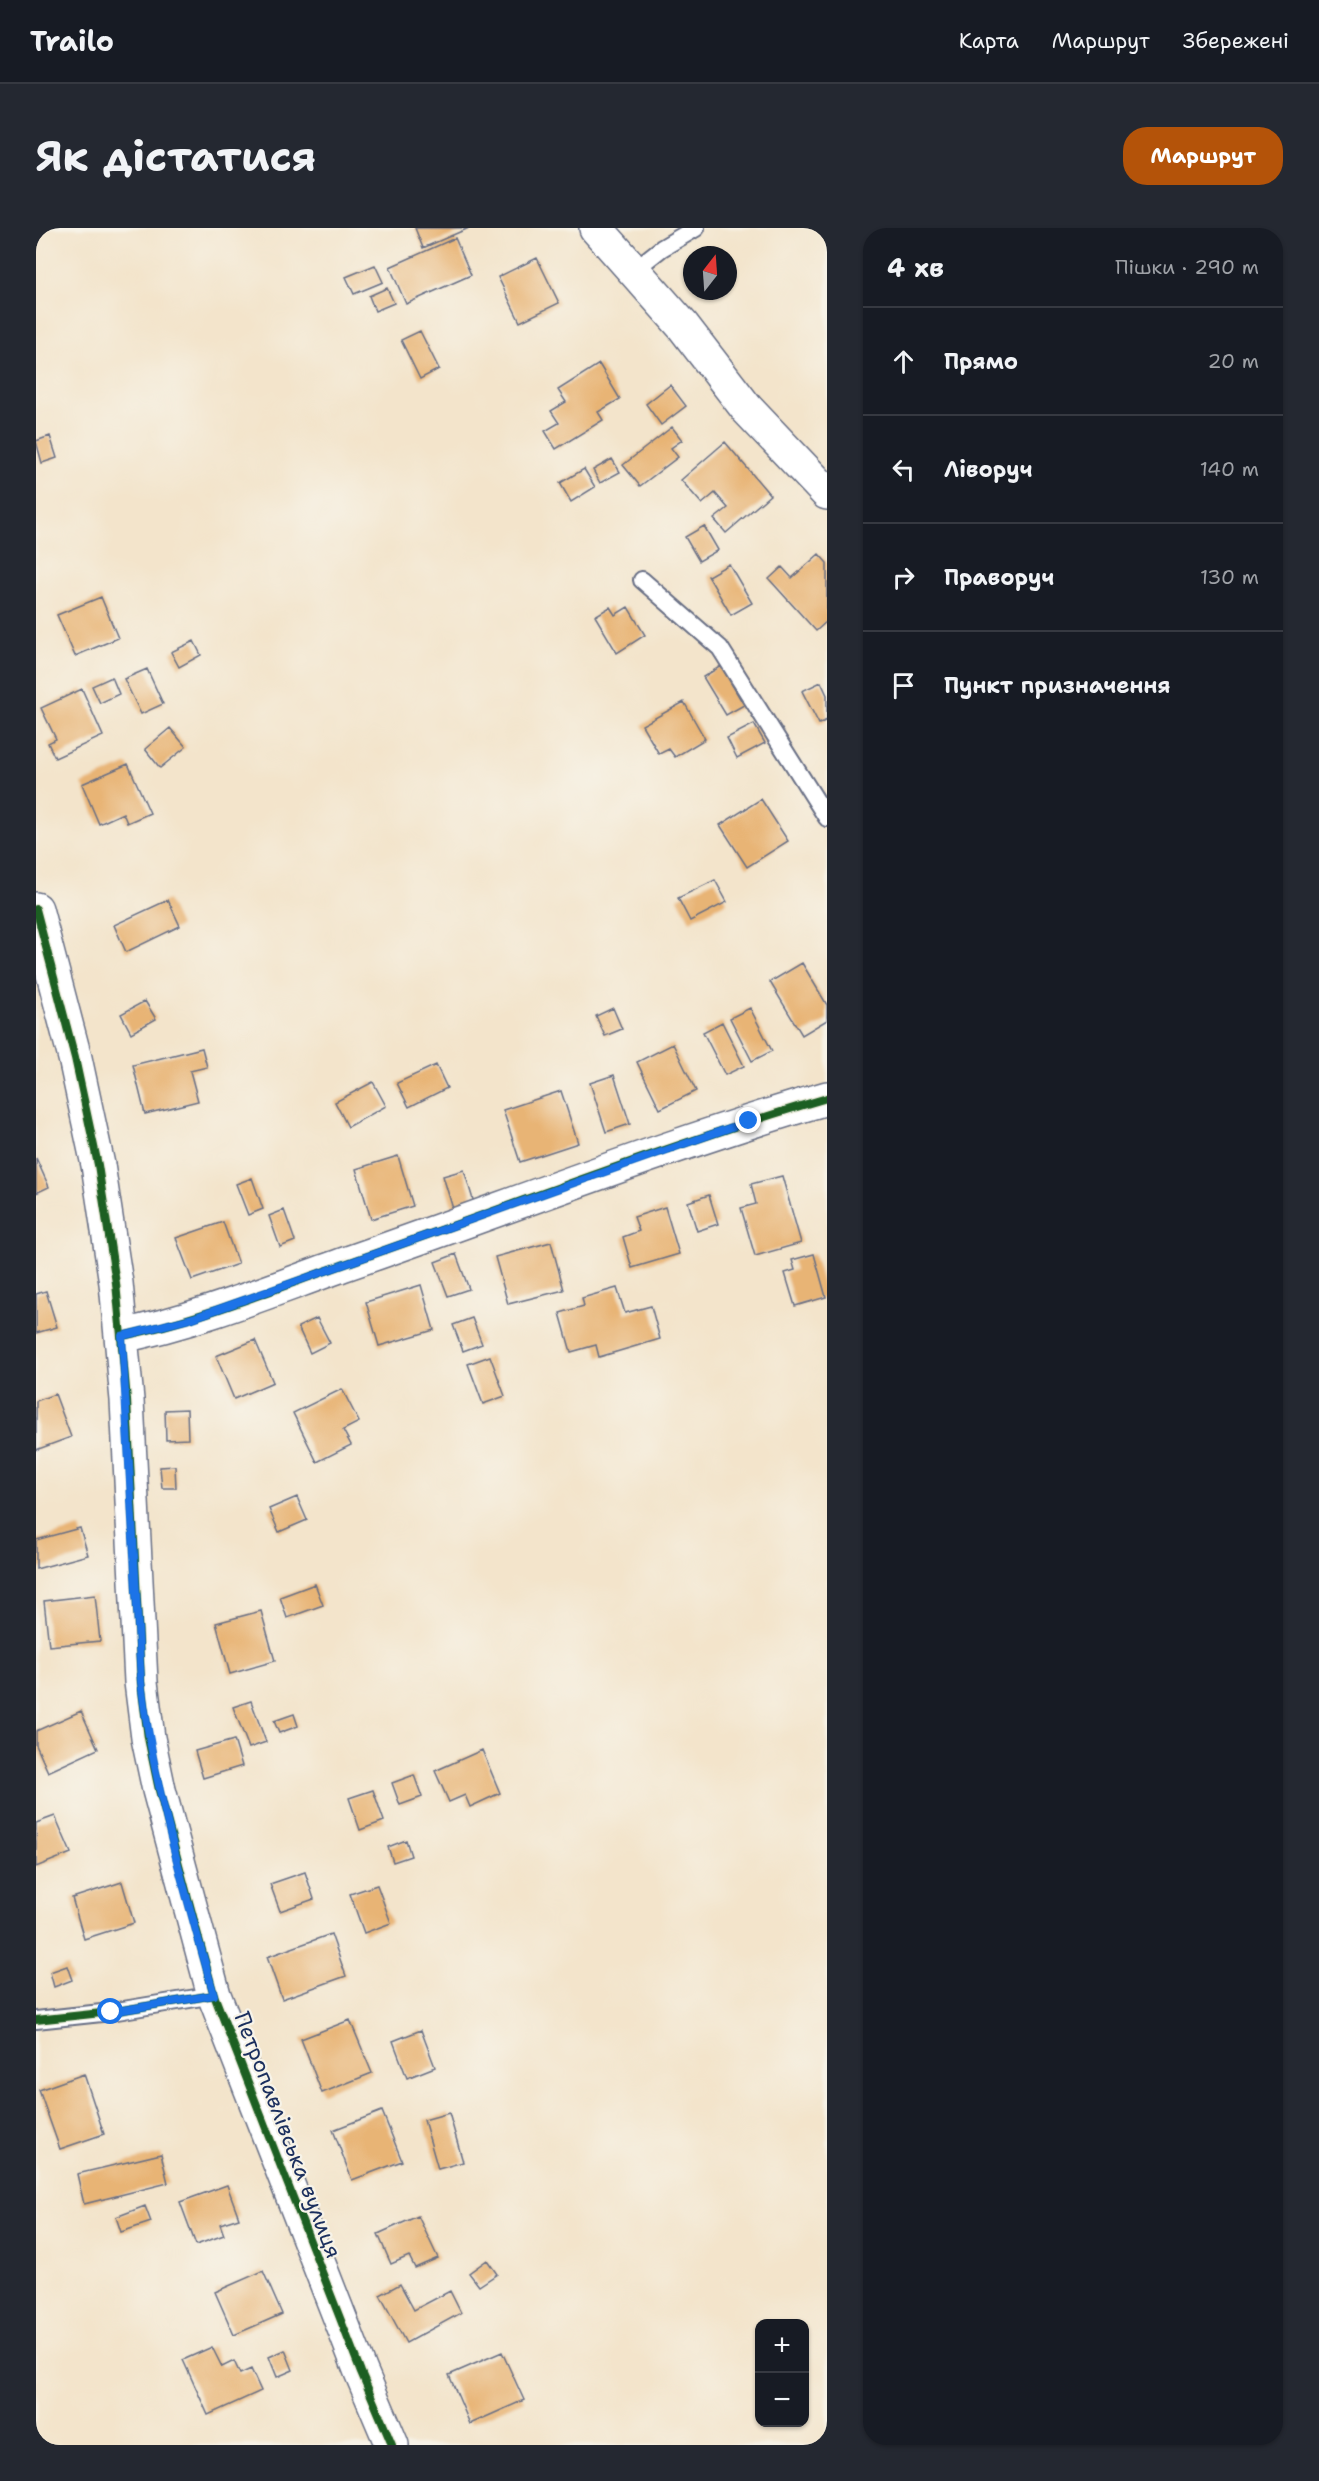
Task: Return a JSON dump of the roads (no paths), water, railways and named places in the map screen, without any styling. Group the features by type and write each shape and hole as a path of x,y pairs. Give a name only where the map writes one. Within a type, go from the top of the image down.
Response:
{"street":[{"path":"596,228 683,326 747,409 827,493"},
{"name":"Петропавлівська вулиця","path":"36,909 75,1058 98,1165 117,1283 122,1336 141,1682 148,1738 175,1855 214,1995 339,2317 392,2445"},
{"path":"122,1336 193,1318 501,1210 689,1141 827,1098"}],"lane":[{"path":"634,270 662,248 696,228"},
{"path":"642,580 720,648 827,818"},
{"path":"36,2020 111,2012 214,1995"}]}
